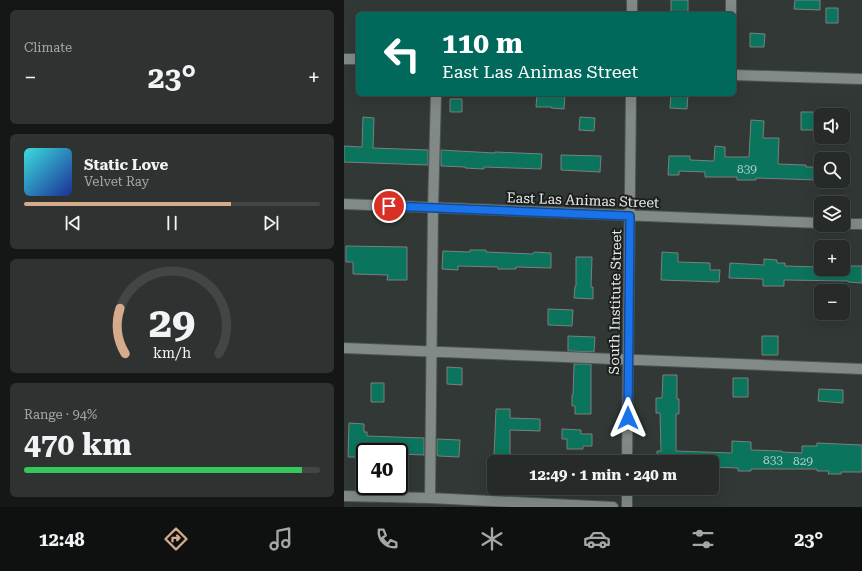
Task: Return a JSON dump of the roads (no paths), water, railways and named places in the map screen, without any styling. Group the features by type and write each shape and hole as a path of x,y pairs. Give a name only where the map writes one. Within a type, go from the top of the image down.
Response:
{"street":[{"path":"632,0 632,12"},
{"path":"731,12 732,0"},
{"path":"344,59 356,60"},
{"path":"736,75 862,79"},
{"path":"430,498 433,208 436,96"},
{"name":"South Institute Street","path":"628,455 631,96"},
{"name":"East Las Animas Street","path":"344,204 814,223"},
{"path":"850,224 862,224"},
{"path":"344,348 862,368"},
{"path":"627,495 627,507"},
{"path":"344,496 430,498 613,507"}]}
